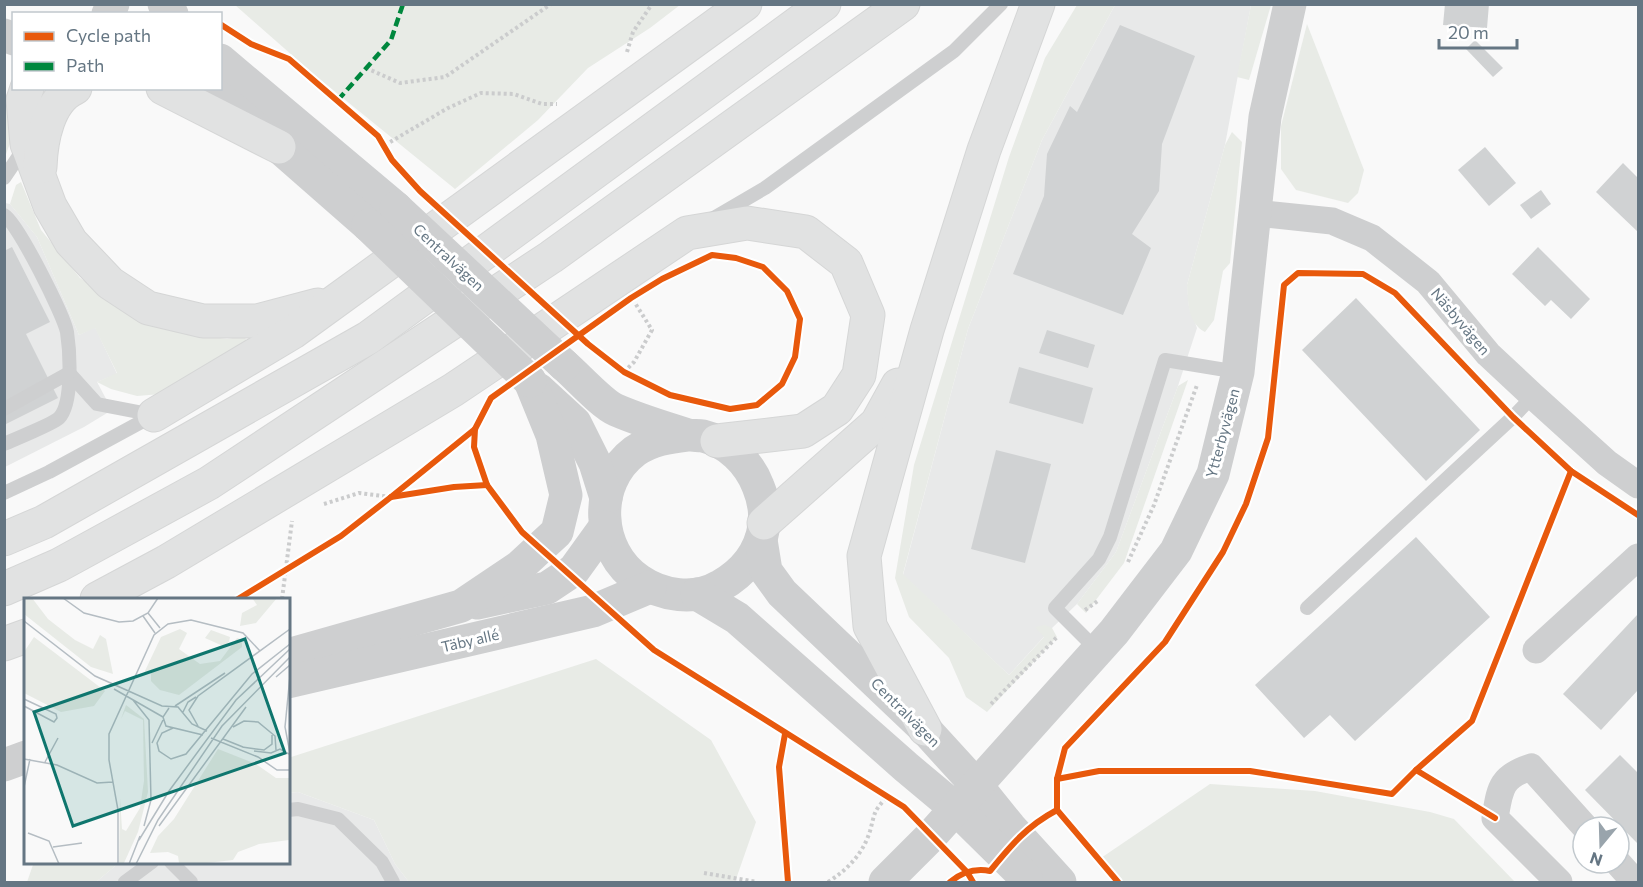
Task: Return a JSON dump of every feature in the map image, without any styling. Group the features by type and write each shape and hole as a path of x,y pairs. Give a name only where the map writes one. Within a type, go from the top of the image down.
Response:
{"highway":[{"path":"154,415 293,332 745,4"},
{"path":"4,539 44,522 368,338 824,4"},
{"path":"4,590 58,565 209,483 551,258 903,4"},
{"path":"925,729 870,626 864,556 927,330 984,150 1038,4"},
{"path":"26,90 23,100 27,144 50,206 71,242 110,284 148,308 203,321 257,321 337,300"},
{"path":"39,175 40,148 46,124 65,92 70,90"},
{"path":"167,90 279,147"},
{"path":"99,598 166,562 453,390 687,233 747,223 806,232 846,263 868,315 859,375 837,409 803,431 702,438"},
{"path":"762,532 877,423 927,330"},
{"path":"4,644 24,637"}],"street":[{"name":"Ytterbyvägen","path":"885,882 931,836 1114,632 1176,551 1213,474 1238,372 1265,117 1290,4"},
{"name":"Centralvägen","path":"222,62 396,208 613,409 702,438 738,455 754,475 763,498 762,532 766,571 782,592 925,729 966,796 1030,882"},
{"name":"Centralvägen","path":"209,90 368,225 575,423 595,463 613,552 628,573 650,587 673,594 697,594 718,588 736,576 751,560 762,532"},
{"name":"Näsbyvägen","path":"1256,213 1332,221 1372,238 1428,282 1488,354 1533,396 1607,463 1638,484"},
{"path":"461,606 519,567 557,532 566,495 552,435 530,381"},
{"path":"290,654 461,606 547,588 574,570 605,512 616,472 635,451 659,439 702,438"},
{"path":"1536,650 1638,557"},
{"name":"Täby allé","path":"290,682 593,611 650,587"},
{"name":"Centralvägen","path":"697,594 737,618 906,767 966,796 1010,827 1060,882"},
{"path":"4,743 24,738"},
{"path":"4,765 24,758"},
{"path":"1559,882 1495,818 1500,788 1515,772 1530,767 1574,815"}],"lane":[{"path":"687,233 765,188 954,51 1001,4"},
{"path":"4,178 27,144"},
{"path":"4,215 11,219 28,247 67,331 69,373 68,399 59,418 4,444"},
{"path":"1097,650 1055,608 1099,559 1110,537 1165,360 1238,372"},
{"path":"4,409 69,373"},
{"path":"69,373 97,404 154,415"},
{"path":"1307,608 1533,396"},
{"path":"4,493 154,415"},
{"path":"290,810 298,809 338,819 382,862 393,882"},
{"path":"125,882 149,863"},
{"path":"173,863 191,882"}],"path":[{"path":"366,68 400,83 445,77 551,4"},
{"path":"624,62 633,32 652,4"},
{"path":"384,146 448,108 481,93 514,94 542,104 566,104"},
{"path":"378,136 388,153"},
{"path":"624,372 634,362 652,330 631,298"},
{"path":"615,365 633,377"},
{"path":"319,506 359,493 390,497"},
{"path":"382,504 390,497 400,493"},
{"path":"286,525 302,515"},
{"path":"282,598 292,521"},
{"path":"277,577 295,565"},
{"path":"775,727 795,740"},
{"path":"785,734 779,767 788,882"},
{"path":"876,791 895,802"},
{"path":"828,882 844,872 858,856 870,833 874,810 886,798"},
{"path":"704,873 757,882"}],"shaded area":[{"path":"235,5 680,5 650,28 588,68 538,120 455,189 317,77"},
{"path":"1077,5 1115,5 1042,140 968,329 903,574 1009,675 1044,637 1035,627 1045,625 1052,628 1057,637 987,712 966,697 949,658 909,617 895,578 914,465 1009,157 1045,58"},
{"path":"1115,5 1251,5 1225,145 1187,285 1189,307 1197,328 1178,386 1116,552 1077,604 1009,675 903,575 968,329 1042,140"},
{"path":"1251,5 1271,5 1249,80 1237,77"},
{"path":"1307,24 1364,170 1358,193 1348,203 1296,190 1281,169 1281,126"},
{"path":"5,94 18,98 13,135 5,157"},
{"path":"1232,132 1242,142 1230,263 1223,271 1214,320 1205,332 1192,318 1187,285 1225,145"},
{"path":"21,182 41,230 80,278 143,319 192,334 227,339 244,336 248,343 161,394 137,396 111,389 97,382 117,373 95,328 79,335 37,237 10,204 16,185"},
{"path":"5,203 10,204 37,237 79,335 95,327 117,374 97,382 112,410 84,427 5,467"},
{"path":"1188,380 1124,563 1086,613 1077,604 1116,552 1178,386"},
{"path":"596,659 711,740 756,822 735,882 409,882 395,864 374,820 298,792 290,793 290,757"},
{"path":"1210,784 1315,791 1430,812 1454,819 1515,882 1116,882 1098,860"},
{"path":"298,792 374,820 395,864 409,882 96,882 119,863 290,863 290,793"},
{"path":"34,863 119,863 96,882 27,882"}],"building":[{"path":"1445,4 1489,4 1487,28 1443,25"},
{"path":"1120,25 1195,56 1162,144 1159,191 1132,234 1151,248 1123,315 1013,274 1044,196 1047,154 1070,106 1077,112"},
{"path":"1475,40 1503,68 1493,77 1466,49"},
{"path":"1485,147 1516,183 1489,206 1458,170"},
{"path":"1623,163 1638,178 1638,232 1596,192"},
{"path":"1541,190 1551,204 1531,219 1520,205"},
{"path":"12,247 50,322 26,334 58,398 4,425 4,251"},
{"path":"1538,247 1590,299 1571,319 1551,300 1545,306 1512,274"},
{"path":"1356,298 1480,430 1426,481 1302,350"},
{"path":"1047,330 1095,345 1088,368 1039,353"},
{"path":"1019,367 1093,388 1083,424 1009,403"},
{"path":"996,450 1051,464 1025,563 971,549"},
{"path":"1416,537 1490,617 1355,741 1330,715 1304,738 1255,685"},
{"path":"1638,614 1638,690 1601,730 1563,694"},
{"path":"1620,755 1638,773 1638,844 1631,837 1631,815 1610,815 1585,790"}],"marked path":[{"path":"338,100 391,40 403,4"}],"cycle path":[{"path":"222,25 251,44 289,59 378,136 392,160 420,191 579,335"},
{"path":"712,255 736,258 763,267 787,291 800,319 795,357 782,384 757,405 730,409 670,395 624,372 579,335 662,279 712,255"},
{"path":"1118,882 1057,810 1057,779 1065,748 1165,642 1223,552 1246,504 1268,438 1284,285 1298,273 1363,274 1395,293 1513,417 1571,471 1638,515"},
{"path":"579,335 491,398 475,429 474,447 487,485 522,532 654,650 904,807 967,872 973,882"},
{"path":"391,497 475,429"},
{"path":"1495,818 1416,770 1472,721 1571,471"},
{"path":"240,598 341,536 391,497 454,487 487,485"},
{"path":"785,734 779,767 788,882"},
{"path":"1057,779 1099,771 1250,771 1392,794 1416,770"},
{"path":"950,882 969,872 990,871 1020,837 1057,810"}]}
